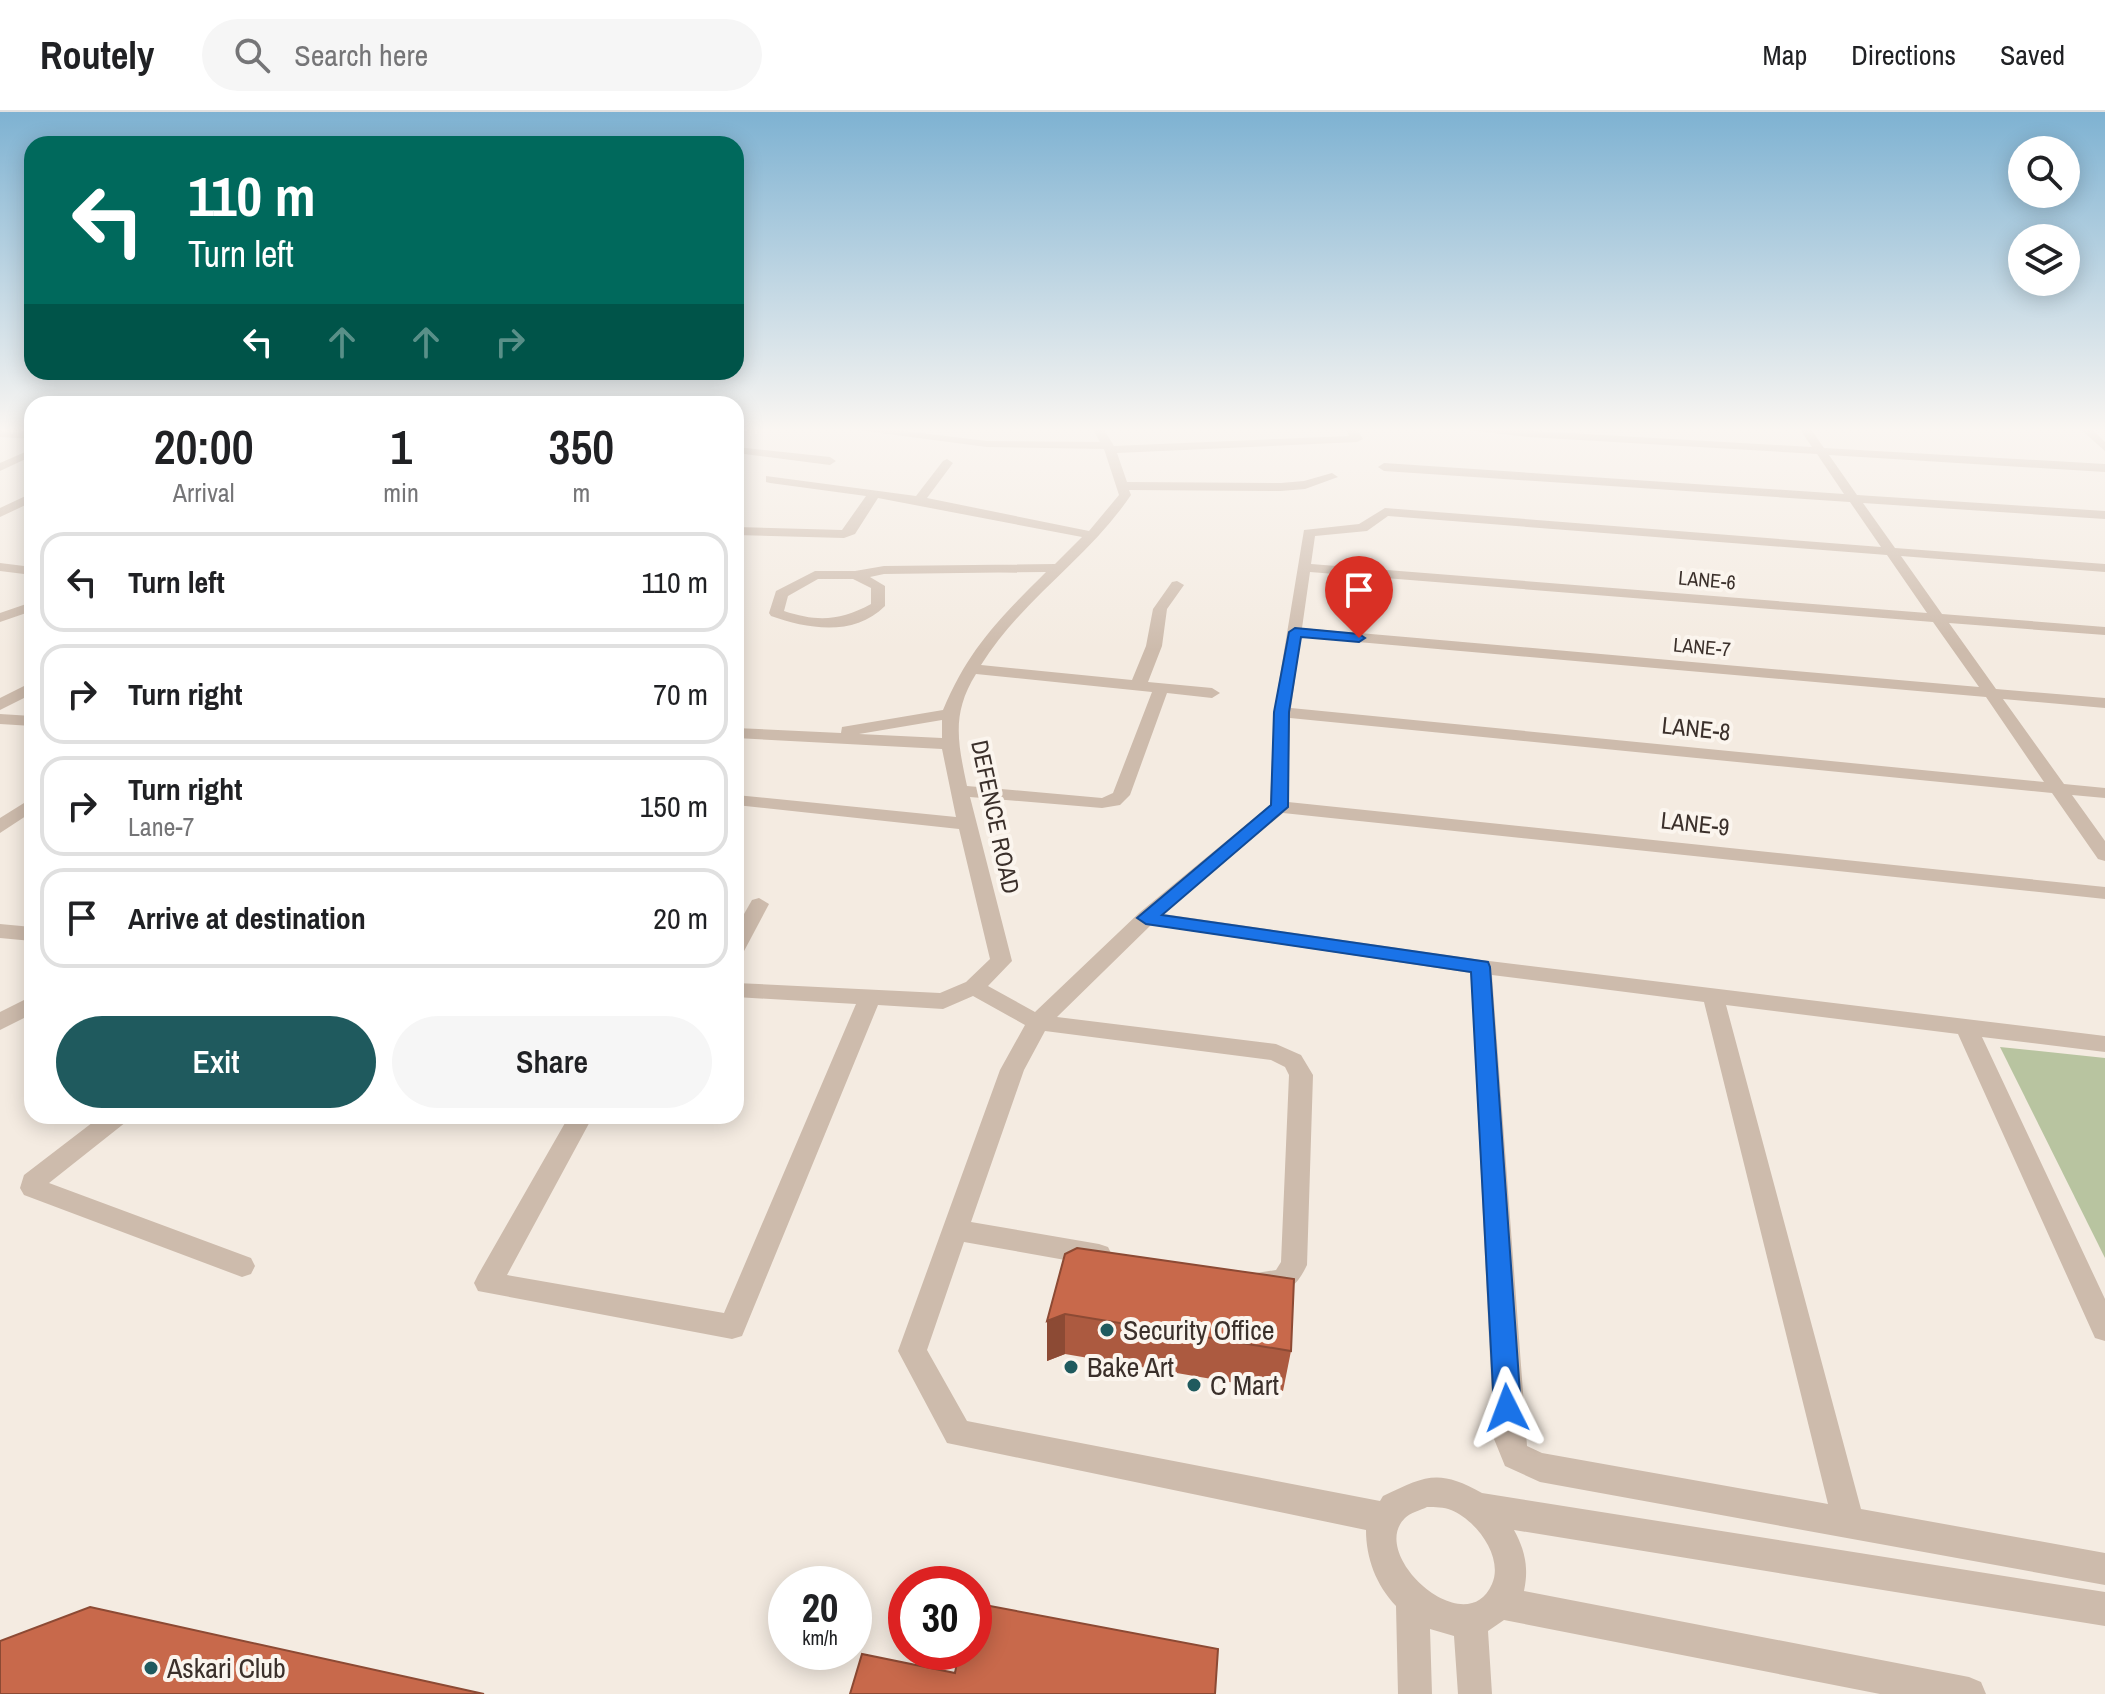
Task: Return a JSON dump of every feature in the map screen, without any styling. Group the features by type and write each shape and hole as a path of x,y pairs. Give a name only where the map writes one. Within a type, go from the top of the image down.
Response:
{"street":[{"path":"0,513 23,502"},
{"path":"744,532 844,534 850,531 869,502"},
{"path":"928,502 1089,535"},
{"name":"DEFENCE ROAD","path":"744,990 943,1001 974,987 1001,961 959,791 950,744 950,714 971,669 995,631 1109,518 1120,502"},
{"path":"1855,502 2105,855"},
{"path":"1920,502 2105,515"},
{"path":"0,503 24,505"},
{"path":"1386,1518 958,1433 912,1351 1012,1070 1038,1022 1146,918 1279,807 1282,712 1309,533 1362,528 1385,512 2105,568"},
{"path":"0,567 24,570"},
{"path":"855,575 878,586 878,606 854,620 808,625 776,613 781,594 815,575 855,575 884,570 1057,568"},
{"name":"LANE-6","path":"1306,568 2105,631"},
{"path":"1138,686 1154,646 1160,609 1177,585"},
{"path":"0,605 24,608"},
{"path":"0,618 24,609"},
{"name":"LANE-7","path":"1295,632 2105,703"},
{"path":"971,669 1212,693"},
{"path":"959,791 1102,803 1114,801 1121,795 1161,688"},
{"path":"0,705 24,692"},
{"name":"LANE-8","path":"1282,712 2105,793"},
{"path":"808,738 950,714"},
{"path":"0,719 24,720"},
{"path":"744,734 950,744"},
{"path":"744,801 968,824"},
{"name":"LANE-9","path":"1279,807 2105,893"},
{"path":"0,827 24,809"},
{"path":"744,933 759,904"},
{"path":"1146,918 1481,967 2105,1044"},
{"path":"0,931 24,933"},
{"path":"1481,967 1509,1439 1516,1456 1540,1467 2105,1569"},
{"path":"974,987 1007,1008 1038,1022 1276,1052 1293,1061 1301,1075 1294,1265 1283,1281 1260,1282 1229,1277"},
{"path":"1713,996 1849,1523"},
{"path":"577,1124 488,1283 732,1327 870,997"},
{"path":"0,1022 24,1008"},
{"path":"1967,1028 2105,1329"},
{"path":"108,1124 33,1182 33,1188 242,1266"},
{"path":"954,1230 1122,1259"},
{"path":"1477,1508 1502,1537 1509,1554 1510,1581 1500,1603 1487,1614 1470,1620 1432,1614 1398,1588 1382,1552 1381,1534 1386,1518 1395,1505 1408,1496 1425,1492 1442,1493 1477,1508 2105,1609"},
{"path":"1413,1602 1415,1694"},
{"path":"1500,1603 1969,1694"},
{"path":"1470,1620 1475,1694"}],"green space":[{"path":"2000,1047 2105,1058 2105,1258"}],"building":[{"path":"1077,1248 1294,1279 1291,1351 1065,1314 1047,1321 1065,1254"},
{"path":"992,1606 1218,1649 1215,1694 850,1694 857,1670 872,1670 872,1656 888,1659 888,1670 955,1673 956,1670 992,1670"},
{"path":"90,1607 484,1694 0,1694 0,1641"}],"place":[{"name":"Security Office","path":"1107,1330"},
{"name":"Bake Art","path":"1071,1367"},
{"name":"C Mart","path":"1194,1385"},
{"name":"Askari Club","path":"151,1668"}],"route":[{"path":"1359,638 1295,632 1282,712 1279,807 1146,918 1481,967 1507,1408"}]}
